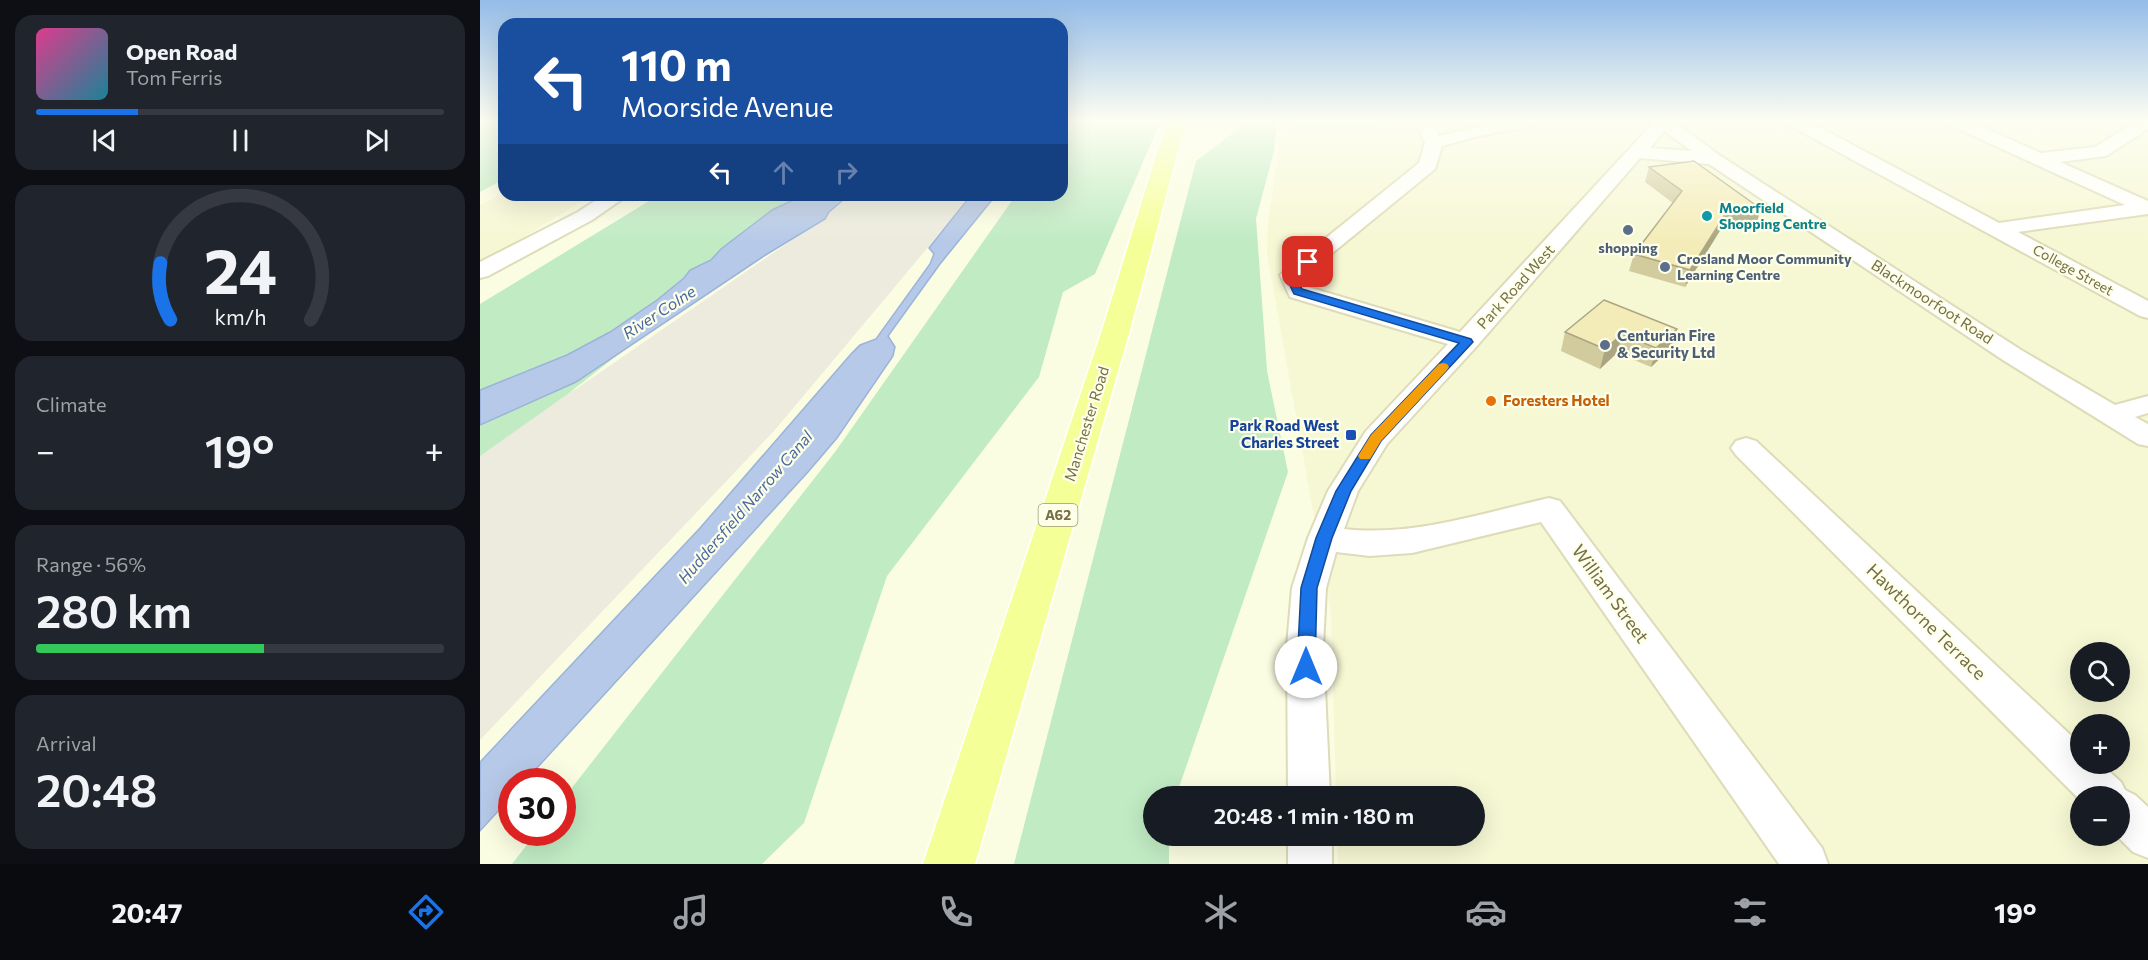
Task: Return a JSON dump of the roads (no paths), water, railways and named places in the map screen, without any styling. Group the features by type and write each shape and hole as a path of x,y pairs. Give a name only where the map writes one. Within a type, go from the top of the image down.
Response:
{"main road":[{"name":"Manchester Road","path":"950,864 1116,330 1165,160"}],"street":[{"path":"1429,160 1428,165 1291,275 1298,292 1467,342"},
{"name":"Park Road West","path":"1309,786 1305,646 1309,588 1324,538 1343,491 1376,438 1467,342 1628,160"},
{"name":"Blackmoorfoot Road","path":"1715,160 2012,355 2148,437"},
{"name":"College Street","path":"1869,160 2148,311"},
{"path":"2043,160 2148,208"},
{"path":"480,271 585,216 609,201"},
{"name":"College Street","path":"1998,229 2148,208"},
{"path":"2112,415 2148,404"},
{"name":"Hawthorne Terrace","path":"1746,448 2096,786"},
{"name":"William Street","path":"1324,538 1370,544 1412,541 1549,509 1806,864"},
{"path":"2130,819 2148,837"},
{"path":"1310,846 1310,864"}],"water":[{"name":"River Colne","path":"791,201 842,201 829,212 825,219 764,256 576,382 480,425 480,390 567,355 610,332 657,300 684,278 690,270 711,260 721,249 772,210"},
{"name":"Huddersfield Narrow Canal","path":"966,201 991,201 940,264 888,336 895,347 893,356 837,438 537,768 498,768 498,811 480,831 480,762 700,528 851,354 860,345 876,339 930,264 934,254 929,248"}],"place":[{"name":"Moorfield Shopping Centre","path":"1707,216"},
{"name":"shopping","path":"1628,230"},
{"name":"Crosland Moor Community Learning Centre","path":"1665,267"},
{"name":"Centurian Fire & Security Ltd","path":"1605,345"},
{"name":"Foresters Hotel","path":"1491,401"},
{"name":"Park Road West Charles Street","path":"1351,435"}]}
